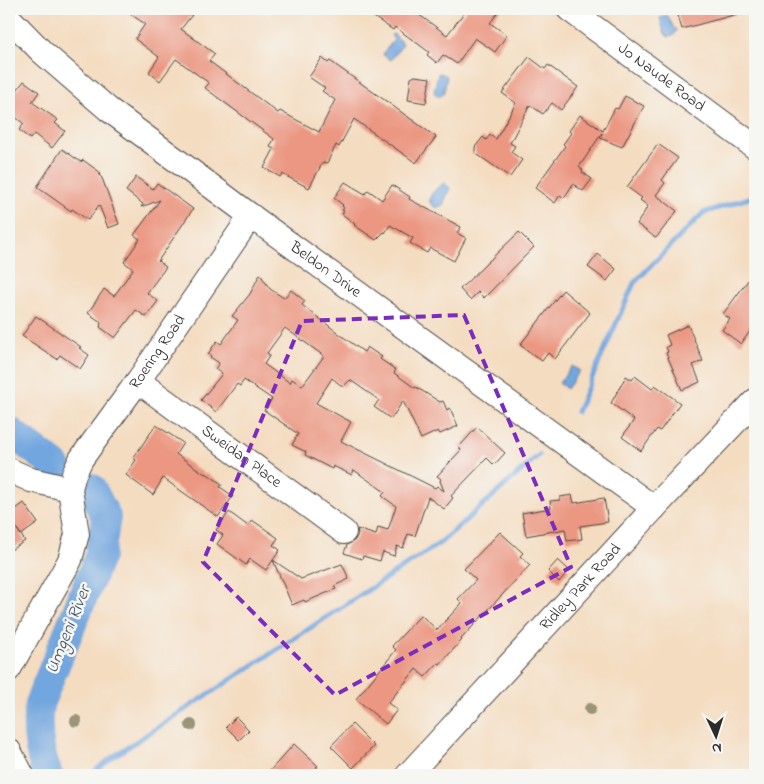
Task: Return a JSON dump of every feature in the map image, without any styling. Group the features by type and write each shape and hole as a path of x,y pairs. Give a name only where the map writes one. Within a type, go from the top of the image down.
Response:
{"street":[{"name":"Jo Naude Road","path":"569,9 755,147"},
{"name":"Beldon Drive","path":"9,18 42,52 108,109 251,216 654,508"},
{"name":"Roering Road","path":"70,489 81,459 251,216"},
{"name":"Sweidan Place","path":"138,380 344,532"},
{"name":"Ridley Park Road","path":"408,775 755,401"},
{"path":"9,470 31,480 70,489 77,534 70,560 9,669"}],"highlighted area":[{"path":"464,315 571,567 335,695 203,562 302,321"}],"water":[{"path":"667,15 677,30 673,36 668,37 664,33 660,18"},
{"path":"394,34 403,44 391,60 383,55 394,40 391,35"},
{"path":"438,74 447,76 444,93 441,96 437,96 434,92"},
{"path":"444,183 450,188 443,205 436,208 430,203 430,197"},
{"path":"572,366 580,371 567,389 559,383"}],"building":[{"path":"123,9 183,9 192,15 181,29 215,54 209,61 278,113 280,111 319,132 335,100 322,91 325,88 309,77 322,58 328,63 330,61 436,137 416,163 354,119 339,147 336,145 327,163 323,162 309,188 282,174 280,177 264,168 274,149 270,147 274,139 205,88 209,83 176,59 160,81 149,72 159,57 135,39 145,24"},
{"path":"362,9 411,9 447,35 467,9 501,9 490,23 507,35 495,52 475,38 457,64 443,55 437,63 427,55 429,52 395,27 393,30"},
{"path":"676,9 740,9 741,13 682,29"},
{"path":"529,57 545,69 548,65 578,87 561,110 552,103 543,114 530,105 510,143 515,146 511,152 522,160 510,177 475,153 475,147 483,137 486,140 490,135 496,139 516,103 502,93"},
{"path":"415,76 430,78 426,103 408,100 411,78"},
{"path":"9,81 17,90 24,81 39,92 32,102 58,120 55,123 65,131 52,148 34,134 30,139 19,130 24,124 9,112"},
{"path":"625,96 644,106 622,147 600,138 602,133 579,167 583,170 582,172 592,179 583,191 573,184 564,198 560,195 555,203 535,188 565,146 563,144 571,133 569,131 580,115 603,131 615,108 618,109"},
{"path":"658,144 678,158 662,180 665,183 656,195 677,211 656,238 637,224 648,206 640,200 642,198 627,187"},
{"path":"62,149 81,162 83,160 101,173 99,175 102,178 119,224 108,228 99,205 88,220 72,209 71,211 37,187"},
{"path":"136,177 153,189 157,183 193,209 158,261 166,267 147,293 158,301 146,317 136,310 115,338 100,327 101,322 88,313 104,289 114,296 133,269 124,262 140,239 134,235 160,200 141,207 143,204 126,191"},
{"path":"345,182 365,194 368,190 382,200 392,185 410,197 409,199 461,227 457,233 466,238 454,261 430,248 427,253 410,243 413,238 390,225 385,233 376,240 354,225 342,214 344,211 342,210 344,208 343,205 334,198"},
{"path":"519,232 534,247 484,298 478,292 470,300 460,289"},
{"path":"598,254 616,269 607,281 588,267"},
{"path":"755,271 755,324 741,344 722,330 730,319 723,314"},
{"path":"260,274 270,289 284,298 291,290 305,301 302,305 342,336 364,352 367,347 396,370 394,373 415,388 440,402 443,401 447,410 450,408 458,426 440,434 438,431 421,439 403,401 391,419 374,407 379,400 350,380 343,387 332,378 316,403 351,422 341,441 444,491 441,479 437,476 461,450 459,447 477,427 505,453 494,465 487,458 451,496 453,498 444,509 428,497 415,536 408,534 403,548 397,546 394,556 383,552 380,561 363,556 362,559 344,553 347,545 355,540 358,534 357,529 376,535 378,527 388,530 396,506 382,496 385,492 354,470 352,475 333,466 332,469 305,455 306,452 292,445 298,434 264,410 272,399 244,380 240,386 237,384 216,412 201,400 222,374 215,369 219,363 208,354 217,341 221,344 238,320 232,316 250,294","holes":["285,328 324,356 302,386 292,379 290,383 264,364 270,355 267,353"]},
{"path":"563,290 590,313 555,359 548,353 542,361 520,345"},
{"path":"36,316 81,347 79,348 89,355 80,369 60,355 57,359 22,336"},
{"path":"688,325 703,361 693,365 700,382 682,390 666,353 668,352 666,347 670,345 666,335"},
{"path":"626,376 632,380 635,376 652,389 655,385 680,403 660,431 657,429 641,451 622,437 634,420 611,403"},
{"path":"156,425 183,443 176,454 222,484 220,487 233,496 218,517 163,478 153,495 126,475 136,460 133,458"},
{"path":"572,495 574,503 604,498 608,522 580,526 582,539 567,541 565,529 526,536 522,513 551,508 550,501 560,500 560,497"},
{"path":"24,503 38,523 21,535 25,541 9,551 9,514"},
{"path":"229,512 248,526 252,520 278,538 273,545 280,550 266,570 250,559 246,565 217,544 223,535 216,530"},
{"path":"500,532 523,553 520,556 530,565 440,664 438,663 425,677 416,669 388,703 397,710 386,724 356,699 396,650 392,646 421,615 437,630 462,603 458,599 476,580 464,569"},
{"path":"273,560 301,579 342,564 349,579 334,586 336,589 305,602 304,600 292,605"},
{"path":"558,560 569,570 559,582 548,571"},
{"path":"236,717 249,730 239,740 226,727"},
{"path":"352,724 374,746 353,768 331,746"},
{"path":"294,744 318,766 316,767 324,775 266,775"}],"waterway":[{"path":"577,412 634,283 703,213 755,196"},
{"name":"Umgeni River","path":"9,431 56,466"},
{"path":"90,775 114,756 440,543 539,455"},
{"name":"Umgeni River","path":"48,775 42,758 39,740 39,704 100,555 106,517 91,488"}]}
